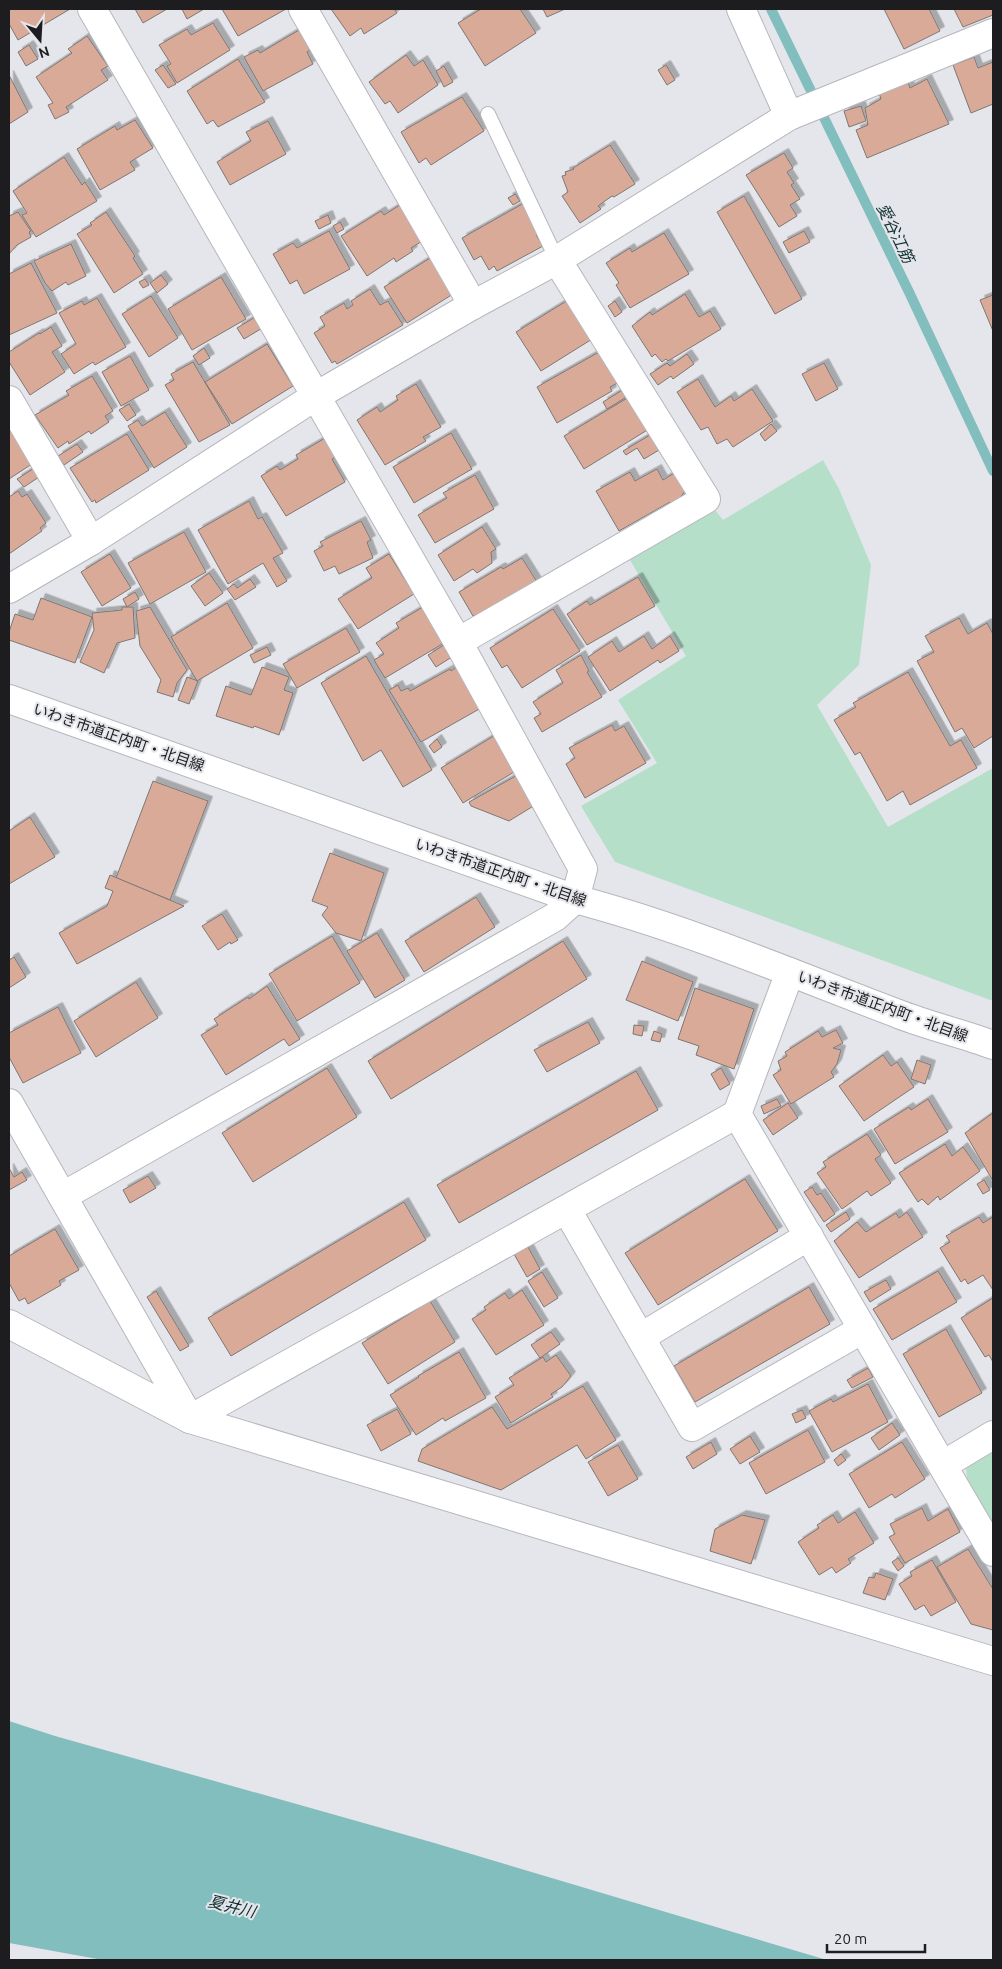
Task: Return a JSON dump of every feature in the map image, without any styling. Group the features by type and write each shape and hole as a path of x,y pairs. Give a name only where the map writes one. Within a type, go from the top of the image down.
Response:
{"street":[{"path":"63,1196 554,917 575,898 582,869 458,642 92,9"},
{"path":"303,9 473,305"},
{"path":"741,9 795,114"},
{"path":"9,589 90,541 316,396 473,305 557,260 795,114 993,33"},
{"path":"458,642 706,499 557,260"},
{"path":"9,400 90,541"},
{"name":"いわき市道正内町・北目線","path":"9,699 575,898 627,913 790,972 898,1014 992,1042"},
{"path":"190,1419 737,1114 790,972"},
{"path":"9,1103 190,1419"},
{"path":"737,1114 993,1552"},
{"path":"567,1210 692,1427 863,1329"},
{"path":"640,1337 809,1236"},
{"path":"9,1324 190,1419 993,1661"},
{"path":"943,1465 993,1435"}],"lane":[{"path":"488,114 557,260"}],"green space":[{"path":"823,460 839,489 871,565 859,665 817,705 888,827 993,768 993,1001 615,862 581,806 657,763 618,700 686,656 630,560 715,510 723,520"},
{"path":"993,1445 993,1524 967,1479 966,1466"}],"water":[{"name":"夏井川","path":"9,1721 55,1736 431,1842 827,1960 103,1960 9,1943"}],"building":[{"path":"9,9 70,9 18,40 9,24"},
{"path":"135,9 167,9 143,23"},
{"path":"182,9 204,9 187,19"},
{"path":"222,9 286,9 238,36"},
{"path":"331,9 394,9 397,13 364,34 361,28 350,36"},
{"path":"481,9 520,9 536,33 485,66 458,23"},
{"path":"543,9 565,9 547,17"},
{"path":"884,9 929,9 940,31 904,49"},
{"path":"954,9 993,9 993,15 963,27"},
{"path":"213,23 230,50 177,83 167,66 171,64 159,45 187,29 191,35"},
{"path":"299,30 310,50 307,52 313,64 263,91 244,57 258,50 260,53"},
{"path":"87,36 108,66 101,70 108,80 66,107 69,112 55,119 48,105 53,103 36,77 72,53 68,49"},
{"path":"29,45 38,59 26,66 18,52"},
{"path":"406,55 414,66 423,60 438,85 398,113 390,101 385,104 369,82"},
{"path":"974,57 978,68 993,62 993,104 971,113 953,65"},
{"path":"238,59 265,102 218,127 213,120 207,124 187,91"},
{"path":"163,65 176,84 168,88 155,70"},
{"path":"666,65 675,80 667,85 658,70"},
{"path":"444,66 453,82 444,87 436,71"},
{"path":"9,75 28,112 9,124"},
{"path":"927,79 949,124 867,158 856,130 868,125 865,108 881,99 879,93 908,82 910,88"},
{"path":"462,97 484,131 431,165 426,158 419,163 401,132"},
{"path":"861,106 866,121 849,127 844,111"},
{"path":"135,120 153,148 130,162 135,170 100,190 77,149 115,126 117,130"},
{"path":"268,121 286,154 230,185 217,162 251,141 246,132"},
{"path":"610,145 635,184 614,197 612,196 598,206 601,209 580,223 562,196 568,192 562,176 566,175 565,172 574,169"},
{"path":"784,153 793,168 787,172 794,183 791,185 800,199 790,205 797,216 779,227 746,175"},
{"path":"64,157 82,185 85,182 97,201 36,237 22,215 27,213 13,191"},
{"path":"515,194 520,201 513,205 508,198"},
{"path":"744,196 802,299 775,314 717,212"},
{"path":"403,203 424,240 411,248 413,251 396,262 394,258 367,276 341,236 381,211 384,215"},
{"path":"524,203 540,232 536,235 543,246 497,271 494,266 489,270 481,256 474,260 462,238"},
{"path":"18,212 31,231 29,232 31,237 17,245 9,254 9,216"},
{"path":"106,212 135,256 133,258 143,274 114,293 77,234 92,225 90,223"},
{"path":"328,215 331,223 319,229 315,221"},
{"path":"340,222 344,229 337,233 333,226"},
{"path":"329,231 350,269 304,294 297,280 290,284 273,254 293,243 297,248"},
{"path":"804,231 810,242 789,253 783,242"},
{"path":"664,233 689,274 630,308 616,285 619,283 606,263 630,248 632,252"},
{"path":"71,244 86,276 68,285 66,282 52,291 45,283 34,261"},
{"path":"430,258 453,294 407,323 384,287"},
{"path":"31,263 57,313 9,335 9,274"},
{"path":"161,275 168,284 157,293 150,283"},
{"path":"221,277 246,319 192,350 168,309"},
{"path":"145,279 149,285 143,288 139,282"},
{"path":"370,289 380,305 388,301 403,325 337,364 335,361 332,363 314,333 325,326 320,317 344,303 347,309 353,305 351,301"},
{"path":"685,294 699,317 710,311 721,329 668,361 666,359 662,362 655,354 652,357 632,326 650,312 652,315"},
{"path":"993,295 993,331 980,300"},
{"path":"151,296 178,338 149,357 122,314"},
{"path":"573,297 597,336 541,371 516,332"},
{"path":"97,298 126,347 95,365 93,362 74,374 61,354 76,344 59,313 82,301 84,305"},
{"path":"615,301 622,312 615,317 608,306"},
{"path":"257,316 264,327 244,339 237,328"},
{"path":"51,327 62,346 52,352 65,372 30,395 9,362 9,352"},
{"path":"267,344 293,386 232,424 205,382"},
{"path":"204,348 210,358 199,365 193,356"},
{"path":"606,348 623,380 610,387 612,391 557,423 537,387"},
{"path":"687,354 694,364 673,379 671,376 658,385 650,374 667,363 670,366"},
{"path":"130,356 149,390 121,406 102,372"},
{"path":"193,362 230,425 199,442 165,385 174,380 171,374"},
{"path":"824,363 838,389 816,401 802,374"},
{"path":"92,376 113,411 105,416 109,422 91,434 89,431 69,444 68,441 58,448 35,415 69,395 66,391"},
{"path":"698,379 715,407 731,396 734,401 752,389 773,421 733,447 727,439 717,444 708,427 701,430 677,392"},
{"path":"416,384 441,427 423,437 426,441 385,465 357,420 377,407 380,412 398,400 396,396"},
{"path":"624,389 628,396 607,409 603,402"},
{"path":"629,397 649,429 584,469 564,436"},
{"path":"129,404 136,415 127,421 119,410"},
{"path":"165,412 187,447 154,468 128,426 138,420 142,426"},
{"path":"9,423 35,462 9,479"},
{"path":"771,424 777,431 765,441 760,434"},
{"path":"451,433 472,469 414,503 393,467"},
{"path":"127,434 149,470 96,503 95,500 92,502 70,468"},
{"path":"650,435 659,450 644,459 637,448 626,455 623,451"},
{"path":"327,437 338,456 332,459 345,482 286,516 261,476 277,466 280,470 298,459 296,455"},
{"path":"77,444 83,452 64,465 58,456"},
{"path":"36,467 42,475 24,487 17,479"},
{"path":"657,469 663,480 676,472 687,488 676,504 671,506 670,502 619,531 596,491 630,472 635,481"},
{"path":"475,475 494,509 435,543 418,515 447,498 443,493"},
{"path":"18,491 22,497 27,494 46,523 40,528 42,531 9,554 9,497"},
{"path":"249,501 258,519 262,517 283,553 273,558 287,581 277,587 263,563 228,584 198,530"},
{"path":"361,521 371,540 367,542 373,558 339,574 335,566 324,571 314,551 323,546 320,542"},
{"path":"482,527 496,549 491,552 492,563 477,573 473,569 454,581 438,555"},
{"path":"184,532 206,572 150,604 128,563"},
{"path":"110,554 131,588 102,606 81,572"},
{"path":"389,554 414,594 358,629 338,599 372,578 366,568"},
{"path":"522,558 537,582 477,617 476,615 473,616 459,592 501,567 503,569"},
{"path":"209,573 223,593 205,606 191,586"},
{"path":"638,577 655,606 587,645 567,614 587,601 590,605"},
{"path":"250,579 256,587 235,600 227,589 234,584 237,588"},
{"path":"135,592 139,599 127,607 123,599"},
{"path":"41,598 92,617 75,663 9,640 9,632 15,614 33,620"},
{"path":"227,603 253,648 197,681 171,637"},
{"path":"428,604 449,640 385,678 374,660 384,654 376,643 399,628 396,623"},
{"path":"122,607 133,607 135,638 117,643 104,673 80,662 94,630 92,613 122,610"},
{"path":"150,607 187,670 177,683 173,697 157,692 161,680 140,646 136,611"},
{"path":"553,609 580,651 522,688 507,665 502,668 490,648"},
{"path":"959,618 968,634 987,623 993,634 993,736 974,748 962,728 955,732 917,661 934,652 925,636"},
{"path":"346,628 360,652 297,688 283,664"},
{"path":"644,636 652,649 670,636 679,651 660,663 658,660 610,691 588,657 612,641 619,652"},
{"path":"447,643 455,655 436,667 428,655"},
{"path":"267,647 271,655 254,663 250,655"},
{"path":"581,655 589,671 587,672 602,697 542,732 534,718 541,714 533,702 563,683 556,670"},
{"path":"366,656 432,770 403,787 381,750 363,761 321,683"},
{"path":"262,667 289,677 284,690 293,693 279,735 216,716 226,686 251,695"},
{"path":"457,667 481,708 421,742 389,690 398,685 401,691 408,688 410,691"},
{"path":"908,672 950,746 961,740 977,768 910,805 903,791 887,801 860,752 855,755 834,720 856,707 853,703"},
{"path":"187,677 198,681 189,704 178,700"},
{"path":"612,725 615,731 624,726 646,763 585,798 566,764 575,758 569,748"},
{"path":"497,734 519,769 463,803 441,768"},
{"path":"437,739 442,747 434,753 429,746"},
{"path":"523,772 540,802 509,821 471,806 469,802"},
{"path":"153,781 208,801 170,900 116,878"},
{"path":"30,817 55,857 9,884 9,831"},
{"path":"330,853 384,873 361,941 336,933 322,915 328,907 312,901"},
{"path":"110,875 184,906 77,964 59,933 107,906 113,891 105,888"},
{"path":"476,897 495,927 424,972 405,941"},
{"path":"222,914 238,940 231,944 230,942 218,950 202,926"},
{"path":"377,933 405,980 375,998 347,951"},
{"path":"332,936 360,983 297,1021 269,974"},
{"path":"563,941 587,979 391,1099 368,1061"},
{"path":"14,957 26,977 9,988 9,960"},
{"path":"642,961 693,982 678,1021 626,1000"},
{"path":"136,982 158,1018 96,1057 74,1021"},
{"path":"267,986 300,1039 289,1046 284,1039 226,1075 201,1035 218,1025 214,1019 248,997 249,999"},
{"path":"695,988 754,1009 734,1069 696,1055 699,1046 678,1039"},
{"path":"58,1007 81,1053 23,1083 9,1057 9,1033"},
{"path":"588,1022 600,1043 547,1072 534,1050"},
{"path":"634,1025 644,1026 642,1036 633,1034"},
{"path":"836,1030 843,1043 833,1048 841,1050 837,1064 831,1072 834,1077 791,1104 773,1075 781,1070 778,1061 787,1056 785,1052 818,1031 822,1037"},
{"path":"654,1031 662,1034 660,1042 651,1040"},
{"path":"883,1055 891,1066 897,1062 914,1087 864,1121 839,1086"},
{"path":"917,1060 931,1065 925,1084 911,1079"},
{"path":"327,1068 357,1117 253,1182 222,1133"},
{"path":"721,1068 730,1084 720,1090 711,1074"},
{"path":"636,1071 658,1110 459,1223 437,1185"},
{"path":"777,1099 781,1106 764,1114 761,1106"},
{"path":"928,1099 948,1132 895,1164 874,1129 909,1107 911,1110"},
{"path":"788,1103 798,1118 773,1135 763,1120"},
{"path":"993,1113 993,1181 965,1133"},
{"path":"867,1134 881,1155 875,1159 891,1183 871,1196 867,1191 842,1209 817,1173 826,1167 823,1162"},
{"path":"945,1144 952,1156 963,1147 980,1171 940,1200 938,1196 928,1205 922,1199 918,1202 899,1173"},
{"path":"9,1168 14,1177 22,1172 27,1180 9,1190"},
{"path":"148,1176 156,1188 130,1203 123,1190"},
{"path":"745,1179 778,1231 658,1305 625,1253"},
{"path":"984,1180 990,1190 983,1194 977,1184"},
{"path":"812,1187 817,1195 821,1193 835,1214 824,1222 804,1192"},
{"path":"404,1202 426,1240 231,1356 208,1318"},
{"path":"846,1212 850,1219 831,1232 826,1225"},
{"path":"907,1212 923,1237 859,1278 834,1241 857,1222 866,1232 896,1213 899,1218"},
{"path":"979,1217 983,1223 993,1217 993,1290 983,1275 968,1284 965,1279 961,1282 940,1248 950,1242 946,1236"},
{"path":"55,1229 79,1270 59,1281 61,1285 28,1304 25,1298 19,1301 9,1283 9,1256"},
{"path":"528,1247 540,1269 527,1277 514,1254"},
{"path":"938,1271 957,1302 892,1340 873,1309"},
{"path":"542,1272 558,1298 544,1307 528,1281"},
{"path":"886,1280 891,1289 870,1302 864,1292"},
{"path":"809,1287 830,1324 695,1402 674,1366"},
{"path":"522,1290 544,1325 496,1355 472,1319 486,1310 484,1307 505,1293 509,1299"},
{"path":"156,1291 189,1346 180,1351 147,1297"},
{"path":"993,1298 993,1362 989,1355 985,1357 961,1318"},
{"path":"430,1301 455,1342 388,1384 362,1343"},
{"path":"946,1329 982,1393 939,1417 903,1354"},
{"path":"551,1332 560,1344 540,1358 531,1345"},
{"path":"459,1352 486,1398 445,1421 443,1418 416,1435 390,1395"},
{"path":"556,1355 571,1376 562,1387 551,1394 553,1397 511,1423 495,1397 514,1385 509,1378 543,1357 546,1362"},
{"path":"868,1368 873,1377 852,1388 847,1380"},
{"path":"868,1384 888,1422 832,1452 809,1411 831,1399 833,1402"},
{"path":"583,1386 616,1440 586,1459 577,1445 501,1490 418,1461 422,1449 492,1407 507,1429"},
{"path":"397,1409 411,1434 381,1451 367,1425"},
{"path":"802,1410 806,1418 796,1423 792,1414"},
{"path":"892,1423 900,1435 879,1450 871,1438"},
{"path":"808,1430 825,1462 766,1494 749,1463"},
{"path":"750,1436 760,1452 740,1464 730,1449"},
{"path":"711,1442 717,1454 693,1469 686,1457"},
{"path":"902,1442 925,1479 895,1498 892,1494 869,1508 849,1474"},
{"path":"618,1445 638,1479 608,1496 588,1462"},
{"path":"841,1454 846,1460 838,1466 834,1460"},
{"path":"922,1508 928,1521 948,1509 960,1532 905,1563 889,1537 895,1534 890,1524"},
{"path":"855,1512 874,1543 848,1559 851,1563 836,1573 832,1567 819,1575 798,1542 819,1528 817,1525 833,1515 838,1523"},
{"path":"742,1515 765,1520 751,1564 710,1551 715,1529"},
{"path":"968,1549 993,1589 993,1630 971,1624 937,1567"},
{"path":"898,1558 904,1566 898,1571 892,1562"},
{"path":"932,1560 956,1602 931,1616 924,1605 915,1610 899,1584 912,1576 910,1572"},
{"path":"876,1573 893,1579 885,1600 863,1593 869,1577 874,1578"}],"waterway":[{"name":"愛谷江筋","path":"771,9 909,292 993,471"}]}
